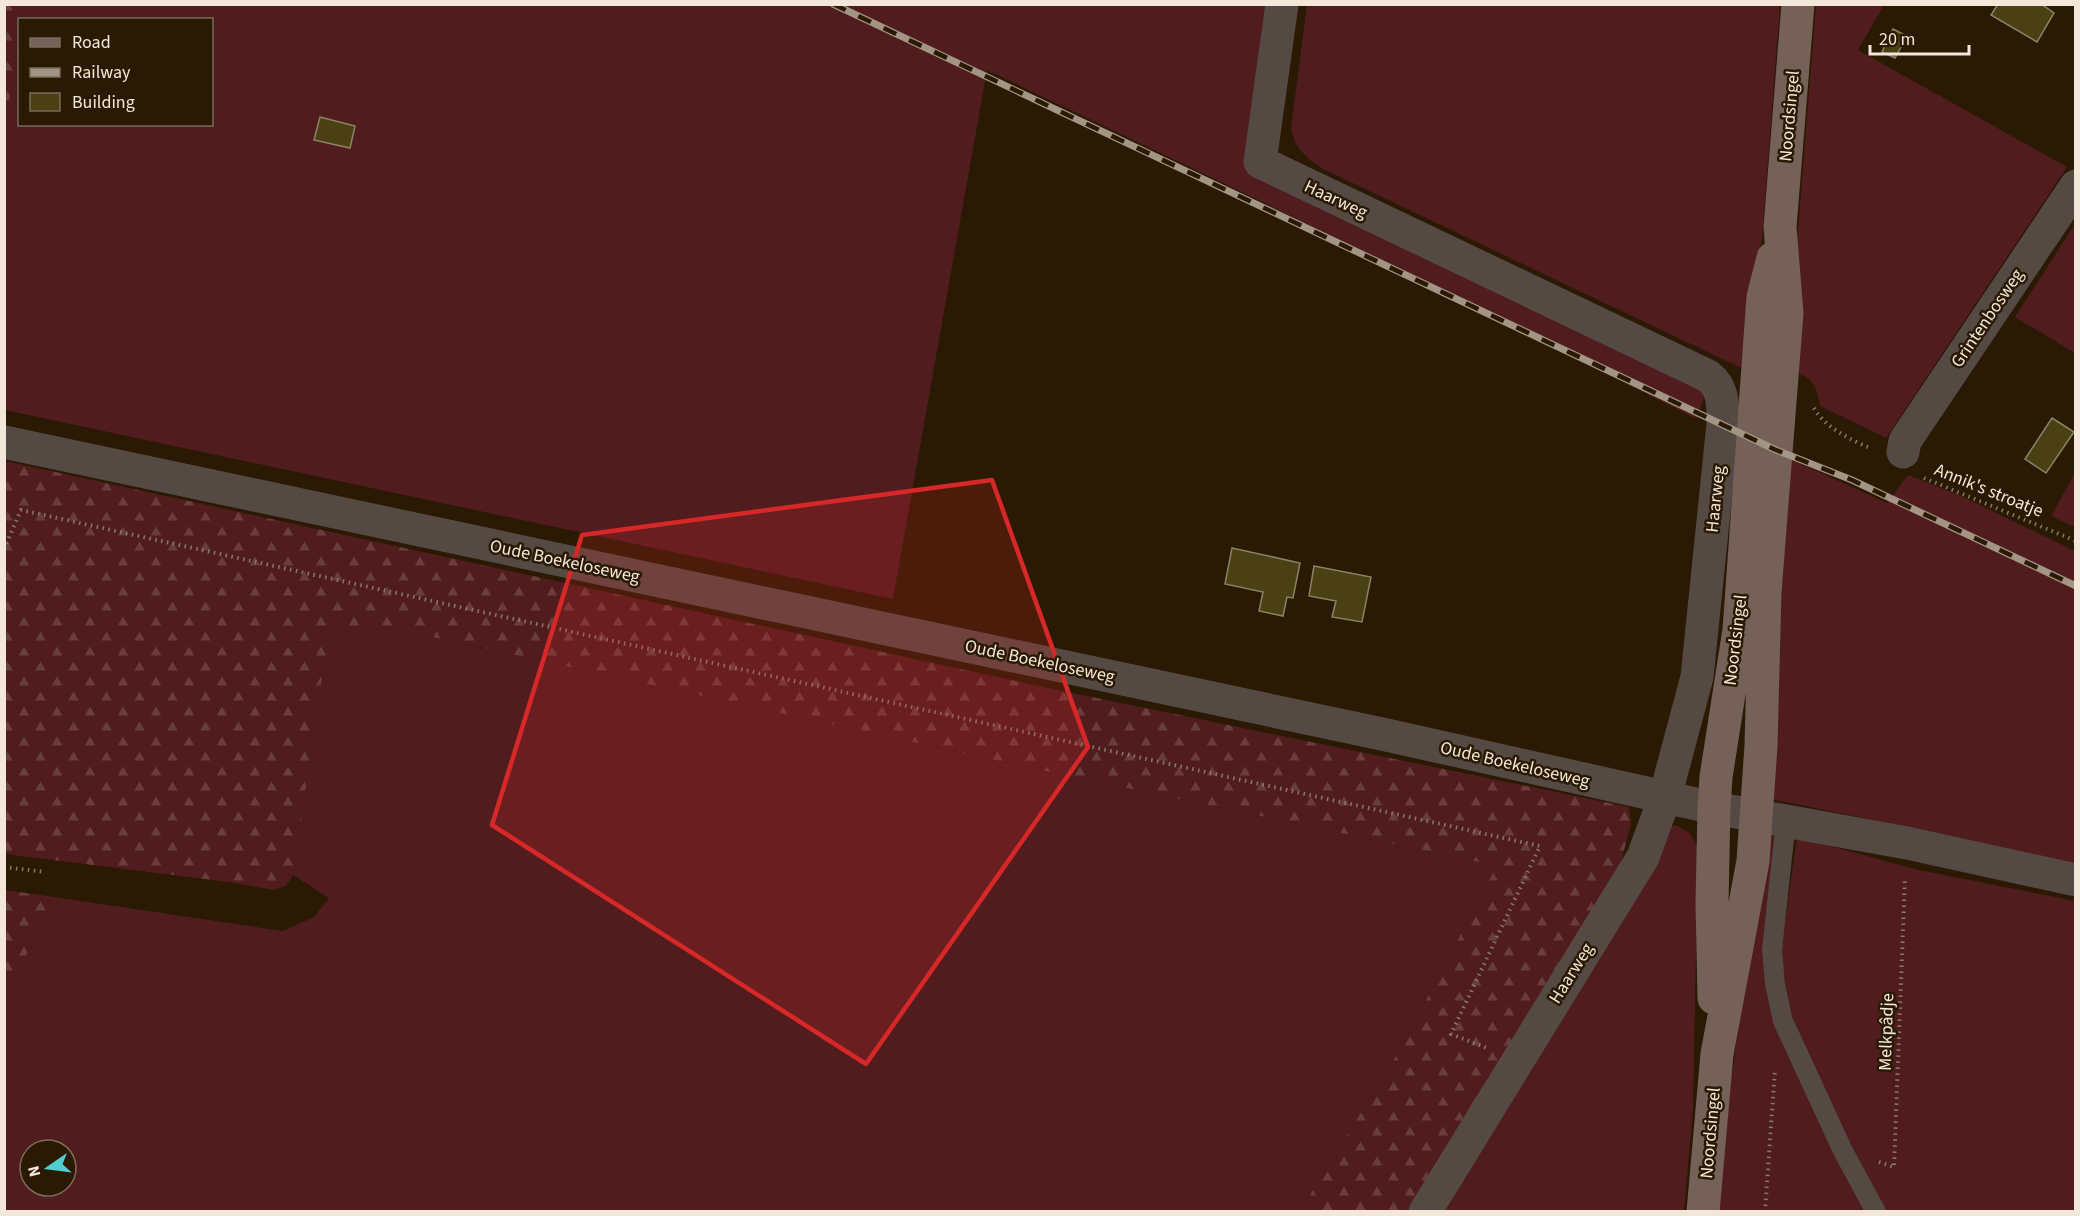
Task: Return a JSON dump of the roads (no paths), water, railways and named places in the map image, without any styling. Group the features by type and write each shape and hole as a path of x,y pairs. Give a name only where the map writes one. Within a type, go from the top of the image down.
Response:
{"main road":[{"name":"Noordsingel","path":"1717,1054 1712,959 1716,777 1739,630 1763,297 1780,227 1798,4"},
{"name":"Noordsingel","path":"1703,1212 1717,1054 1753,861 1771,817 1761,746 1765,592 1787,313 1780,227"}],"street":[{"name":"Haarweg","path":"1282,4 1260,162 1708,376 1718,386 1723,405 1723,424 1697,677 1665,797 1643,857 1425,1212"},
{"name":"Grintenbosweg","path":"1903,452 1905,441 2076,186"},
{"name":"Oude Boekeloseweg","path":"4,442 1382,734 1714,808 1907,843 2076,880"}],"lane":[{"path":"1771,817 1772,950 1775,984 1783,1021 1842,1149 1876,1212"}],"railway":[{"path":"833,4 1776,450 1852,480 2076,586"}]}
